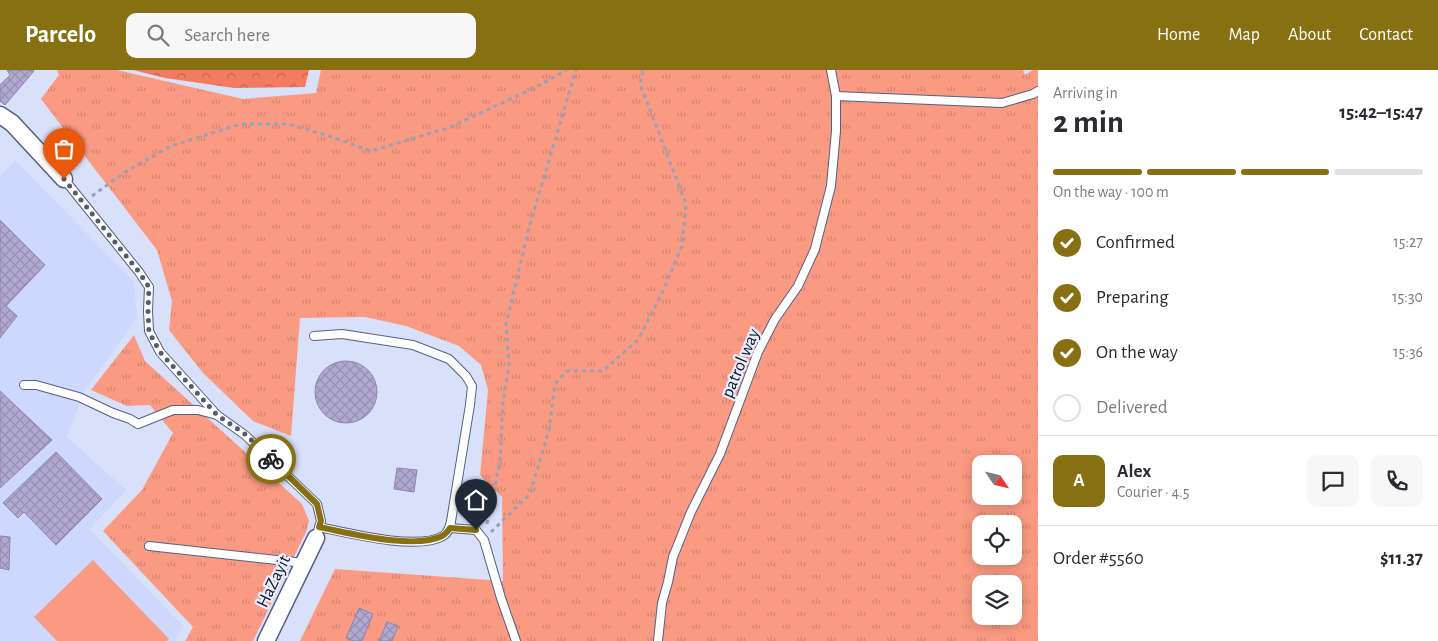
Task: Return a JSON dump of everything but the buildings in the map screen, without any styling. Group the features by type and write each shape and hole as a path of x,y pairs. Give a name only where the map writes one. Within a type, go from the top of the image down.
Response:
{"street":[{"path":"0,115 12,123 64,179"},
{"name":"HaZayit","path":"266,641 318,532"}],"lane":[{"name":"patrol way","path":"658,641 662,602 673,557 720,454 758,352 775,318 798,286 814,249 831,186 836,131 836,96 831,70"},
{"path":"836,96 1002,102 1038,91"},
{"path":"64,179 149,287 149,332 160,352 217,415 245,434 317,504 321,521 318,532 383,540 426,542 444,535 450,528 470,405 472,386 466,376 449,359 413,345 342,334 314,336"},
{"path":"24,385 36,385 79,397 138,424 174,410 198,410 217,415"},
{"path":"450,528 476,530 484,540 516,641"},
{"path":"149,546 304,563"}],"path":[{"path":"83,202 125,172 171,146 241,124 288,124 371,151 448,128 532,89 567,70"},
{"path":"484,540 500,462 503,402 509,364 506,324 530,224 576,70"},
{"path":"484,540 530,494 549,430 555,384 567,371 603,371 638,340 662,293 682,246 686,204 640,84 643,70"}],"shaded area":[{"path":"15,160 134,282 137,318 85,390 67,437 126,490 90,529 183,626 174,641 0,641 0,176"}],"green space":[{"path":"57,70 117,70 243,99 316,93 321,70 1023,70 1025,75 1033,70 1038,70 1038,641 300,641 335,569 503,581 502,497 480,475 488,390 481,365 459,346 406,326 365,317 300,318 291,436 253,421 203,373 169,330 172,301 157,250 41,99 59,75"},
{"path":"133,70 309,70 305,87 234,88 165,78"},
{"path":"134,335 145,361 302,504 309,521 306,532 253,641 185,641 193,627 103,531 142,490 173,433 150,405 127,406 91,390"},
{"path":"93,560 169,639 167,641 57,641 34,617"}],"way so far":[{"path":"64,179 149,287 149,332 160,352 217,415 245,434 271,459"}],"route":[{"path":"271,459 317,504 321,521 319,527 383,540 426,542 444,535 450,528 476,530"}]}
